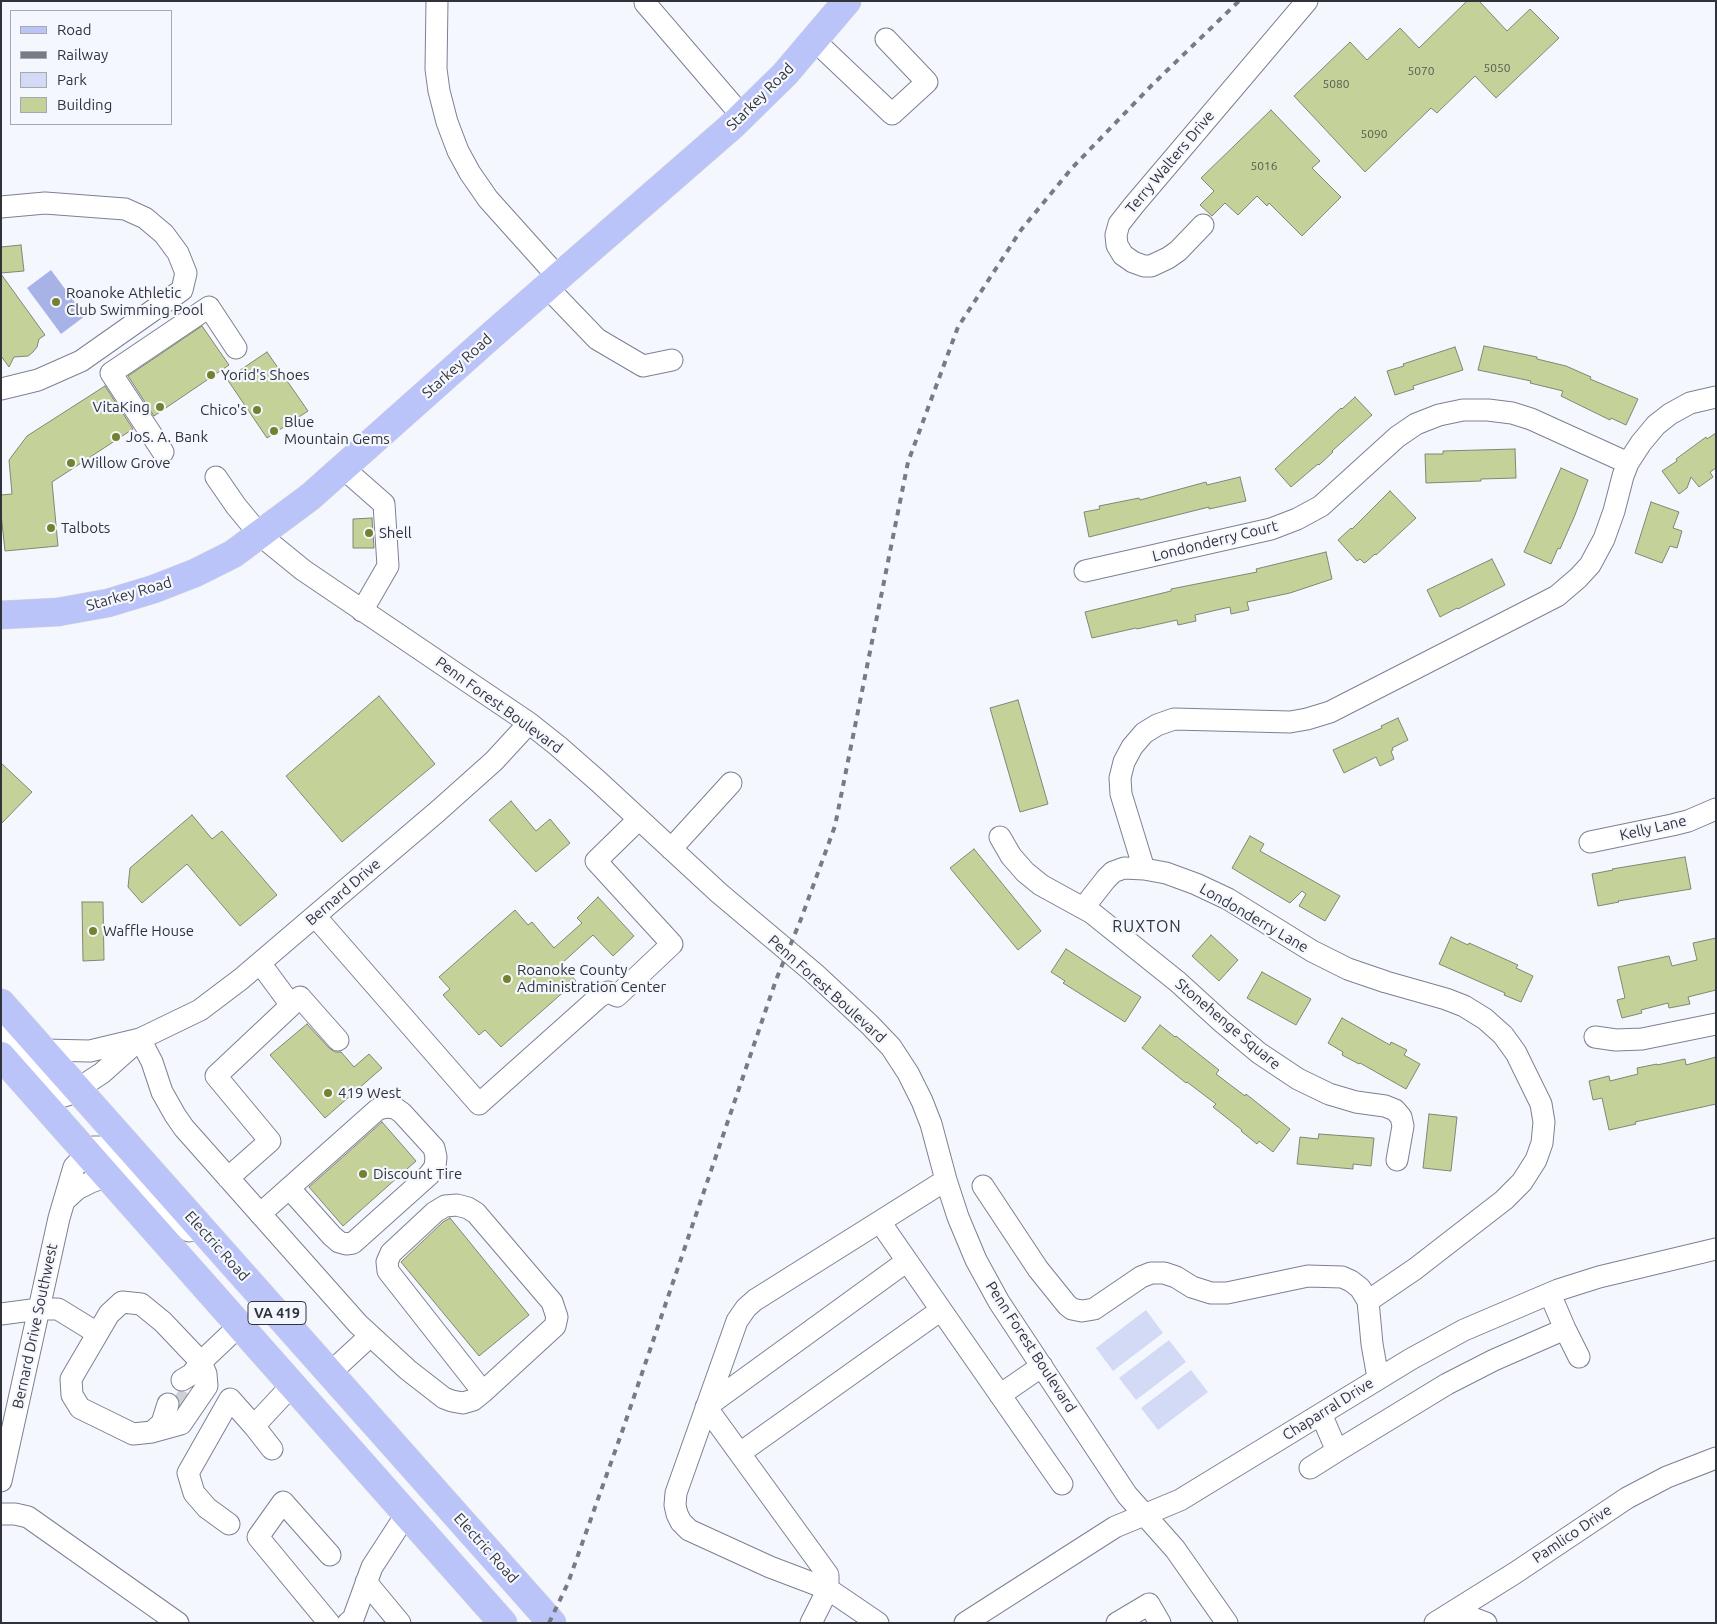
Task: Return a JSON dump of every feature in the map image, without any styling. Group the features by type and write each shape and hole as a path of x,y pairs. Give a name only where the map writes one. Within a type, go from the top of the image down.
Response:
{"main road":[{"name":"Starkey Road","path":"1,615 58,612 108,603 154,589 196,573 233,554 310,497 742,116 784,74 848,1"},
{"name":"Electric Road","path":"1,1003 552,1623"},
{"name":"VA 419","path":"2,1053 108,1176 503,1623"}],"street":[{"path":"437,1 436,69 439,91 447,122 458,151 470,173 488,199 597,339 643,366 672,360"},
{"name":"Terry Walters Drive","path":"1203,225 1178,251 1152,266 1144,266 1133,262 1123,255 1117,245 1116,235 1119,224 1307,1"},
{"path":"645,3 742,116"},
{"path":"814,40 892,114 927,82 886,39"},
{"path":"1,207 45,203 125,209 145,218 164,234 178,253 186,273 182,290 81,361 38,380 1,389"},
{"path":"163,452 111,374 209,307 236,348"},
{"path":"1084,907 1106,878 1113,872 1124,868 1144,869 1125,813 1120,778 1124,762 1132,747 1144,733 1157,724 1174,719 1290,722 1330,712 1557,596 1590,565 1607,529 1628,464 1641,443 1656,425 1670,414 1690,404 1716,397"},
{"name":"Londonderry Court","path":"1084,571 1271,529 1297,520 1321,506 1397,438 1416,424 1447,413 1463,410 1488,410 1512,413 1531,419 1628,464"},
{"path":"343,468 384,504 388,566 362,611"},
{"name":"Penn Forest Boulevard","path":"216,477 236,506 260,534 302,570 529,723 565,752 726,900 814,973 870,1024 891,1048 908,1073 922,1101 931,1124 958,1217 976,1260 999,1302 1127,1495 1175,1550 1227,1623"},
{"name":"Bernard Drive","path":"42,1050 90,1051 140,1039 200,1010 260,963 487,767 529,723"},
{"path":"671,849 731,783"},
{"name":"Kelly Lane","path":"1590,842 1688,821 1716,809"},
{"path":"315,916 479,1104 600,996 608,992 617,996 672,944 596,861 639,819"},
{"name":"Stonehenge Square","path":"1000,837 1011,856 1025,872 1042,885 1084,907 1178,982 1259,1053 1298,1079 1328,1094 1356,1102 1385,1106 1395,1110 1401,1117 1403,1126 1397,1160"},
{"name":"Londonderry Lane","path":"1144,869 1166,873 1228,899 1305,947 1348,969 1464,1006 1485,1019 1503,1035 1516,1052 1541,1104 1544,1122 1543,1136 1536,1160 1522,1182 1504,1200 1415,1269 1368,1301"},
{"path":"260,963 291,1005"},
{"path":"228,1178 270,1140 216,1076 300,997 338,1040"},
{"path":"1595,1037 1616,1040 1642,1039 1716,1024"},
{"path":"140,1039 152,1062 162,1092 175,1115 228,1178 370,1336 408,1370 444,1398 463,1403 474,1400 483,1392 555,1326 557,1317 552,1302 476,1213 468,1208 457,1205 445,1206 435,1212 391,1253 388,1271 483,1392"},
{"name":"Bernard Drive","path":"2,1053 58,1094 64,1096 102,1073 140,1039"},
{"path":"260,1214 289,1188 378,1109 386,1107 395,1108 402,1113 434,1148 436,1157 435,1167 429,1175 353,1243 339,1242 332,1236 289,1188"},
{"path":"87,1152 93,1147 100,1147 111,1155 145,1190 198,1239 222,1251"},
{"name":"Bernard Drive Southwest","path":"1,1481 7,1428 39,1309 59,1218 74,1167 87,1152"},
{"path":"64,1201 77,1189 108,1176"},
{"path":"878,1623 828,1589 752,1559 689,1530 681,1522 677,1514 675,1505 676,1494 737,1320 746,1308 755,1300 946,1180"},
{"path":"983,1186 1038,1269 1072,1309 1082,1311 1094,1309 1141,1277 1150,1273 1164,1273 1176,1277 1192,1287 1211,1293 1227,1293 1308,1276 1342,1277 1351,1281 1360,1288 1368,1301 1372,1344 1378,1378"},
{"path":"880,1222 1062,1484"},
{"name":"Chaparral Drive","path":"965,1623 1115,1527 1180,1500 1378,1378 1464,1330 1550,1294 1599,1277 1716,1249"},
{"path":"706,1406 907,1261"},
{"path":"1550,1294 1579,1357"},
{"path":"122,1302 141,1304 163,1322 192,1376 206,1374 207,1386 182,1424 165,1418 133,1434 80,1408 72,1395 71,1379 109,1314 122,1302"},
{"path":"1,1314 39,1309 58,1309 97,1333"},
{"path":"740,1453 941,1310"},
{"path":"192,1376 240,1325"},
{"path":"1310,1468 1447,1384 1494,1360 1565,1329"},
{"path":"330,1373 370,1336"},
{"path":"1000,1395 1042,1366"},
{"path":"254,1426 293,1384"},
{"path":"229,1524 207,1508 194,1493 188,1473 230,1399 272,1449"},
{"path":"706,1406 828,1575 828,1589 812,1623"},
{"path":"1321,1414 1337,1451"},
{"name":"Pamlico Drive","path":"1435,1623 1515,1573 1627,1498 1667,1477 1716,1458"},
{"path":"329,1623 258,1537 283,1502 330,1555"},
{"path":"348,1623 353,1619 372,1567 407,1513"},
{"path":"1,1514 15,1514 28,1518 178,1623"},
{"path":"366,1582 400,1623"},
{"path":"1117,1623 1149,1604 1160,1623"},
{"path":"1454,1611 1486,1623"}],"green space":[{"path":"1146,1310 1163,1333 1113,1371 1096,1348"},
{"path":"1169,1340 1186,1362 1136,1400 1119,1378"},
{"path":"1191,1370 1208,1392 1158,1430 1141,1408"}],"water":[{"name":"Roanoke Athletic Club Swimming Pool","path":"51,270 85,316 61,334 27,288"}],"building":[{"path":"1467,1 1479,1 1507,31 1530,9 1559,38 1496,98 1475,76 1437,113 1431,108 1365,172 1294,96 1350,42 1367,60 1400,28 1419,48"},
{"path":"1271,110 1320,161 1312,168 1341,197 1302,236 1269,203 1267,206 1257,196 1238,215 1225,203 1212,216 1200,205 1214,191 1201,178"},
{"path":"21,245 24,271 1,273 1,247"},
{"path":"1,274 45,335 39,339 37,347 33,352 28,356 14,357 9,367 1,356"},
{"path":"202,326 229,365 154,416 128,376"},
{"path":"1484,346 1537,357 1537,359 1566,366 1591,377 1590,379 1638,399 1626,425 1611,418 1610,420 1561,396 1563,391 1530,383 1531,381 1478,370"},
{"path":"1455,347 1463,370 1413,386 1414,389 1395,395 1387,371"},
{"path":"267,352 308,411 267,438 227,379"},
{"path":"105,386 133,429 52,482 58,546 5,551 1,495 12,494 9,460 27,436"},
{"path":"1355,397 1372,415 1319,465 1291,487 1275,469"},
{"path":"1716,433 1716,468 1710,472 1713,477 1699,487 1691,477 1687,488 1679,494 1662,471 1706,437 1707,439"},
{"path":"1515,449 1516,478 1426,483 1425,454 1443,454 1443,451"},
{"path":"1561,468 1588,480 1575,515 1551,564 1524,552"},
{"path":"1240,477 1246,501 1209,509 1209,507 1089,537 1084,512 1100,509 1099,506 1139,498 1140,500 1206,482 1207,485"},
{"path":"1390,491 1416,518 1376,555 1364,563 1360,559 1357,561 1338,540 1352,529"},
{"path":"1651,502 1679,512 1673,528 1682,531 1677,548 1670,546 1662,563 1635,553"},
{"path":"372,518 374,548 353,548 353,519"},
{"path":"1326,552 1332,579 1290,593 1247,602 1249,610 1231,614 1230,607 1195,615 1196,621 1178,625 1177,620 1092,638 1085,612 1171,591 1171,589 1257,572 1256,569"},
{"path":"1492,559 1505,585 1440,617 1427,590"},
{"path":"379,696 435,764 342,842 286,776"},
{"path":"1018,700 1048,804 1020,812 990,708"},
{"path":"1398,718 1408,740 1392,748 1393,750 1391,751 1394,759 1380,766 1376,757 1344,773 1333,750 1382,728 1381,726"},
{"path":"1,763 32,792 1,824"},
{"path":"511,801 536,831 550,819 570,843 536,872 489,820"},
{"path":"192,815 212,839 222,831 277,895 240,926 187,864 142,903 128,887 130,868"},
{"path":"1250,836 1264,844 1260,851 1340,896 1325,921 1299,906 1306,894 1302,891 1290,903 1232,868"},
{"path":"974,849 1041,931 1018,950 950,868"},
{"path":"1685,857 1691,889 1598,906 1592,874"},
{"name":"Roanoke County Administration Center","path":"598,897 634,936 613,956 593,935 561,964 576,981 501,1047 485,1030 479,1035 443,995 450,989 439,977 515,910 528,925 532,922 554,948 582,923 577,918"},
{"name":"Waffle House","path":"82,902 103,902 104,960 83,961"},
{"path":"1211,935 1238,960 1219,981 1192,956"},
{"path":"1451,937 1518,965 1516,968 1533,976 1521,1002 1439,964"},
{"path":"1716,938 1716,990 1688,997 1690,1004 1669,1008 1668,1003 1641,1010 1642,1013 1622,1018 1617,1000 1625,998 1618,967 1669,956 1672,966 1697,960 1693,943"},
{"path":"1066,949 1141,997 1125,1022 1063,983 1065,981 1051,972"},
{"path":"1262,972 1311,999 1296,1025 1247,998"},
{"path":"1342,1018 1390,1045 1391,1042 1407,1050 1404,1055 1420,1064 1406,1089 1342,1055 1343,1052 1328,1043"},
{"name":"419 West","path":"307,1024 329,1048 335,1052 341,1052 354,1067 369,1054 382,1068 325,1118 270,1055"},
{"path":"1160,1025 1219,1070 1216,1074 1245,1096 1246,1094 1290,1129 1273,1152 1259,1141 1257,1144 1213,1107 1216,1104 1142,1048"},
{"path":"1716,1057 1716,1104 1635,1122 1636,1124 1609,1130 1602,1098 1593,1100 1589,1081 1609,1076 1610,1081 1638,1074 1637,1068 1657,1064 1685,1059 1686,1065"},
{"path":"1429,1114 1457,1117 1451,1171 1423,1168"},
{"name":"Discount Tire","path":"382,1122 416,1161 343,1226 309,1187"},
{"path":"1319,1134 1374,1138 1371,1166 1353,1164 1353,1169 1297,1164 1300,1137 1318,1139"},
{"path":"450,1218 529,1315 479,1356 401,1262 443,1222"}],"tunnel":[{"path":"178,1412 193,1387"}],"railway":[{"path":"549,1623 568,1583 623,1429 776,980 801,919 835,826 908,462 958,327 1021,230 1072,168 1152,85 1239,1"}],"place":[{"name":"Roanoke Athletic Club Swimming Pool","path":"56,302"},
{"name":"Yorid's Shoes","path":"211,375"},
{"name":"VitaKing","path":"160,407"},
{"name":"Chico's","path":"257,410"},
{"name":"Blue Mountain Gems","path":"274,431"},
{"name":"JoS. A. Bank","path":"116,437"},
{"name":"Willow Grove","path":"71,463"},
{"name":"Talbots","path":"51,528"},
{"name":"Shell","path":"369,533"},
{"name":"Waffle House","path":"93,931"},
{"name":"Roanoke County Administration Center","path":"507,979"},
{"name":"419 West","path":"328,1093"},
{"name":"Discount Tire","path":"363,1174"}],"district":[{"name":"RUXTON","path":"1147,927"}]}
